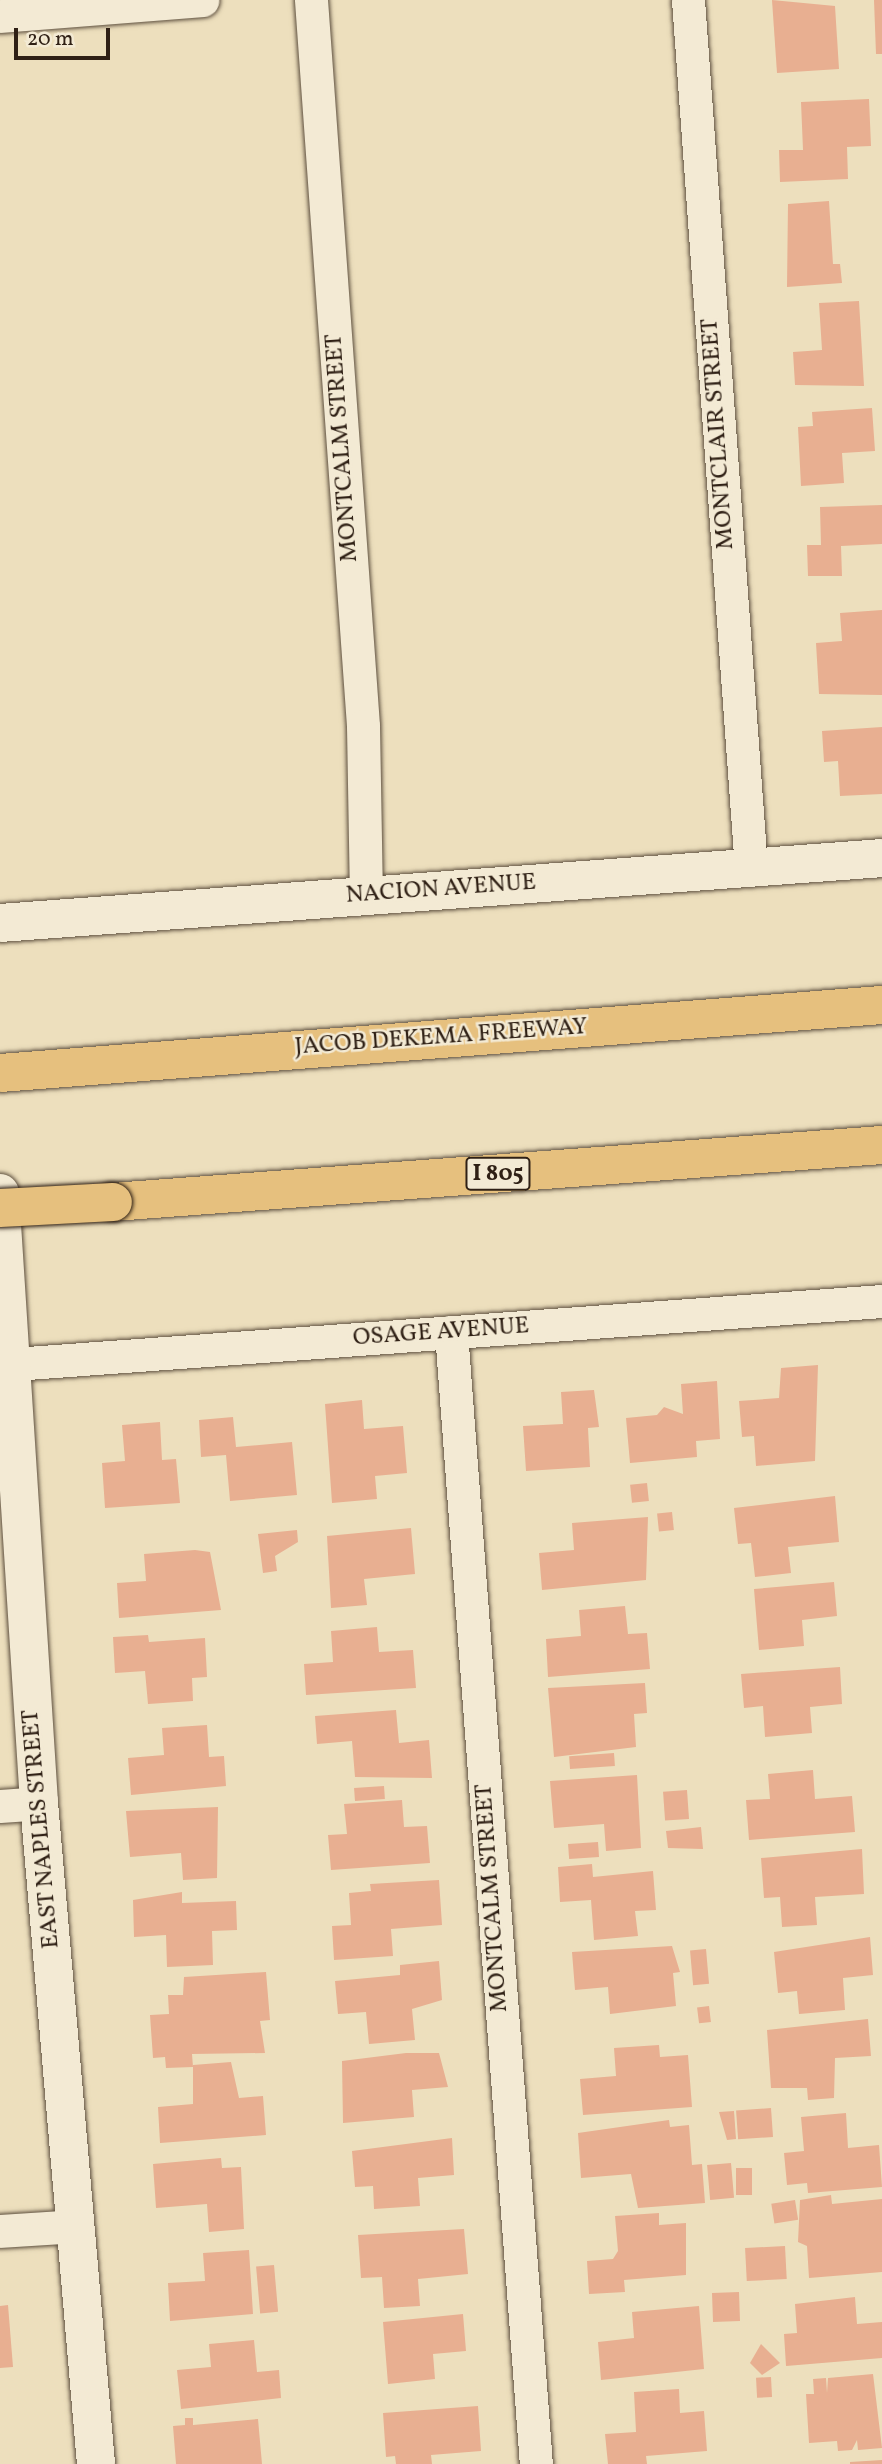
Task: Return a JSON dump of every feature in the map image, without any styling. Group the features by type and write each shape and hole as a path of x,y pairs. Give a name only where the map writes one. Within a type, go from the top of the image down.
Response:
{"highway":[{"name":"JACOB DEKEMA FREEWAY","path":"0,1073 882,1005"},
{"name":"I 805","path":"0,1209 882,1145"}],"street":[{"path":"0,16 202,0"},
{"name":"MONTCALM STREET","path":"310,0 363,726 366,895"},
{"name":"MONTCLAIR STREET","path":"688,0 751,867"},
{"name":"NACION AVENUE","path":"0,923 882,859"},
{"name":"EAST NAPLES STREET","path":"0,1193 6,1364 39,1803 96,2464"},
{"name":"OSAGE AVENUE","path":"6,1364 882,1301"},
{"name":"MONTCALM STREET","path":"451,1332 536,2464"},
{"path":"0,1806 39,1803"},
{"path":"0,2231 77,2226"}],"building":[{"path":"772,0 835,6 839,69 777,73"},
{"path":"874,0 882,0 882,54 876,54"},
{"path":"869,99 871,146 847,147 848,179 780,182 779,150 803,150 801,102"},
{"path":"829,201 833,264 840,264 842,283 787,287 788,204"},
{"path":"859,301 864,386 795,385 793,352 822,350 819,303"},
{"path":"872,408 875,451 842,453 844,483 801,486 798,427 813,426 812,412"},
{"path":"882,505 882,544 841,546 842,576 808,576 807,545 821,545 820,507"},
{"path":"882,610 882,695 819,694 816,643 842,641 840,613"},
{"path":"882,727 882,794 840,796 838,761 824,762 822,731"},
{"path":"818,1365 815,1461 756,1466 754,1436 742,1437 739,1401 779,1398 781,1368"},
{"path":"717,1381 720,1439 696,1441 697,1457 630,1463 626,1418 657,1415 664,1407 683,1414 681,1384"},
{"path":"594,1390 599,1427 588,1428 590,1467 526,1471 523,1426 563,1424 561,1392"},
{"path":"362,1400 364,1429 403,1426 407,1473 375,1476 377,1499 332,1503 325,1404"},
{"path":"233,1417 236,1447 292,1442 297,1495 230,1501 226,1455 201,1457 199,1420"},
{"path":"160,1422 162,1460 176,1459 180,1503 105,1508 102,1463 125,1461 122,1425"},
{"path":"647,1483 649,1501 632,1503 630,1485"},
{"path":"835,1496 839,1542 788,1547 791,1573 755,1577 751,1543 738,1544 734,1508"},
{"path":"672,1512 674,1530 659,1531 657,1514"},
{"path":"648,1517 646,1580 542,1590 539,1553 574,1550 572,1523"},
{"path":"411,1528 415,1574 364,1579 367,1605 331,1608 327,1536"},
{"path":"297,1530 298,1542 275,1556 277,1571 263,1573 258,1534"},
{"path":"195,1550 210,1552 221,1610 119,1618 117,1583 146,1581 144,1554"},
{"path":"834,1582 837,1616 802,1620 804,1646 759,1650 754,1589"},
{"path":"625,1606 628,1634 647,1633 650,1669 548,1677 546,1639 581,1636 579,1610"},
{"path":"377,1627 379,1652 413,1650 416,1688 306,1695 304,1664 333,1662 331,1631"},
{"path":"148,1635 149,1642 205,1638 207,1677 192,1678 193,1701 148,1704 145,1671 115,1673 113,1637"},
{"path":"840,1667 842,1704 810,1707 812,1733 765,1737 763,1706 744,1708 741,1674"},
{"path":"645,1683 647,1713 634,1714 636,1747 554,1757 548,1688"},
{"path":"396,1710 399,1743 429,1740 432,1778 355,1777 352,1741 317,1744 315,1716"},
{"path":"207,1725 209,1757 224,1756 226,1786 131,1795 128,1758 164,1755 162,1728"},
{"path":"614,1753 615,1766 570,1769 569,1756"},
{"path":"813,1770 815,1799 852,1796 855,1832 749,1840 746,1800 770,1799 768,1774"},
{"path":"637,1775 641,1848 606,1851 604,1824 554,1828 550,1781"},
{"path":"384,1786 385,1799 355,1801 354,1788"},
{"path":"687,1790 689,1819 665,1821 663,1792"},
{"path":"402,1800 404,1827 427,1826 430,1863 331,1870 328,1835 347,1834 344,1804"},
{"path":"218,1807 217,1878 183,1880 181,1853 130,1857 126,1811"},
{"path":"701,1827 703,1849 668,1848 666,1831"},
{"path":"598,1842 599,1857 569,1859 568,1844"},
{"path":"862,1849 864,1894 815,1897 817,1925 782,1927 780,1897 764,1898 761,1858"},
{"path":"592,1864 593,1877 653,1871 656,1910 635,1911 638,1936 594,1940 591,1900 560,1902 558,1867"},
{"path":"439,1880 442,1925 391,1929 393,1956 334,1960 332,1926 351,1925 349,1893 371,1891 370,1884"},
{"path":"182,1892 182,1903 236,1901 237,1930 212,1931 213,1965 167,1967 166,1935 134,1937 133,1900"},
{"path":"870,1937 873,1975 843,1978 845,2010 799,2014 797,1991 778,1993 774,1952"},
{"path":"672,1946 680,1972 673,1973 676,2006 610,2014 608,1987 575,1990 572,1952"},
{"path":"706,1949 709,1984 693,1985 690,1950"},
{"path":"439,1961 442,2000 412,2009 415,2040 369,2044 366,2012 338,2014 335,1981 400,1975 400,1965"},
{"path":"266,1972 270,2020 260,2021 265,2053 192,2054 193,2067 166,2068 165,2057 153,2058 150,2015 169,2014 168,1995 183,1995 184,1977"},
{"path":"709,2006 711,2022 699,2023 697,2007"},
{"path":"868,2019 871,2056 835,2058 834,2098 808,2100 807,2088 771,2088 767,2030"},
{"path":"659,2045 660,2057 688,2055 692,2107 583,2115 580,2079 616,2076 614,2048"},
{"path":"406,2053 439,2053 448,2087 412,2090 414,2117 343,2123 342,2061"},
{"path":"231,2062 239,2098 263,2096 266,2135 160,2143 158,2107 193,2104 193,2065"},
{"path":"771,2108 773,2137 738,2139 736,2110"},
{"path":"734,2111 736,2139 727,2140 719,2112"},
{"path":"846,2113 848,2148 879,2145 882,2187 808,2193 807,2183 787,2185 784,2153 804,2151 801,2117"},
{"path":"669,2120 670,2127 689,2125 692,2165 702,2164 705,2203 638,2208 631,2174 581,2178 578,2133"},
{"path":"452,2138 454,2175 418,2178 420,2206 374,2209 373,2186 355,2187 352,2151"},
{"path":"221,2158 222,2168 241,2167 244,2229 209,2232 207,2204 156,2208 153,2164"},
{"path":"731,2163 734,2198 710,2200 707,2165"},
{"path":"736,2168 752,2168 752,2195 736,2195"},
{"path":"831,2195 832,2204 882,2199 882,2272 809,2278 807,2246 798,2242 800,2200"},
{"path":"795,2200 798,2220 774,2224 771,2204"},
{"path":"659,2213 659,2225 686,2223 686,2275 624,2280 625,2292 589,2294 587,2261 613,2259 618,2251 615,2216"},
{"path":"464,2229 468,2274 418,2279 420,2306 384,2308 382,2277 361,2278 358,2235"},
{"path":"785,2246 787,2279 747,2281 745,2248"},
{"path":"249,2250 253,2314 170,2321 168,2283 205,2281 203,2253"},
{"path":"274,2265 278,2312 260,2313 256,2267"},
{"path":"739,2292 740,2321 713,2322 712,2293"},
{"path":"855,2297 857,2324 882,2322 882,2358 786,2366 784,2334 797,2333 795,2304"},
{"path":"8,2305 13,2367 0,2368 0,2306"},
{"path":"699,2306 704,2369 601,2380 598,2342 634,2338 632,2312"},
{"path":"463,2314 466,2351 433,2354 435,2379 388,2384 383,2322"},
{"path":"254,2340 257,2372 279,2370 281,2398 181,2409 177,2370 211,2367 209,2344"},
{"path":"761,2344 780,2363 762,2375 750,2363"},
{"path":"873,2374 882,2448 858,2450 857,2440 852,2450 838,2451 837,2441 809,2443 806,2394 814,2394 813,2379 826,2378 827,2393 828,2378"},
{"path":"771,2377 772,2397 757,2398 756,2378"},
{"path":"679,2389 680,2413 704,2411 707,2451 646,2456 647,2464 608,2464 605,2434 636,2432 634,2392"},
{"path":"478,2406 481,2451 431,2455 432,2464 396,2464 395,2456 386,2457 383,2413"},
{"path":"185,2418 193,2418 193,2425 258,2419 262,2464 176,2464 173,2426 185,2425"},
{"path":"882,2460 882,2464 850,2464 850,2462"}]}
